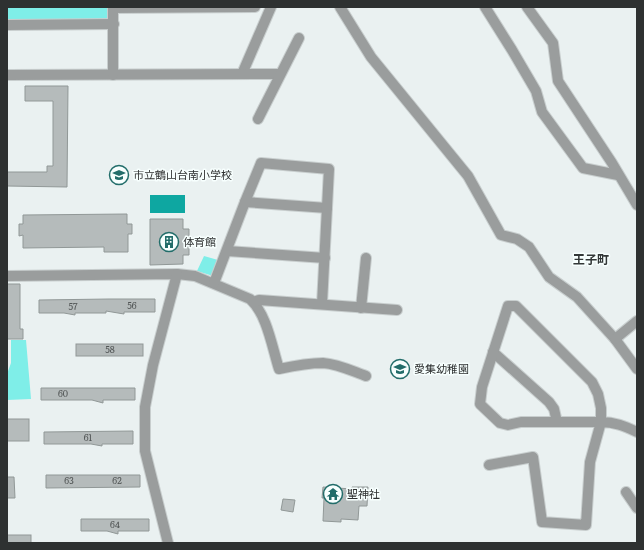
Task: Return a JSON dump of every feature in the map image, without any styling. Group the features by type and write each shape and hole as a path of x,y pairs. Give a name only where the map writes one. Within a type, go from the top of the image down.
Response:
{"street":[{"path":"113,75 114,7 255,7"},
{"path":"242,74 271,7"},
{"path":"340,7 370,57 468,176 501,235 517,239 529,247 549,277 577,297 615,339 637,368"},
{"path":"485,7 536,92 542,112 583,168 618,175"},
{"path":"527,7 552,43 558,81 612,163 637,205"},
{"path":"7,25 114,24"},
{"path":"258,119 299,38"},
{"path":"7,75 280,74"},
{"path":"214,283 261,163 329,169 322,304"},
{"path":"245,202 327,208"},
{"path":"227,251 325,258"},
{"path":"361,308 366,258"},
{"path":"168,543 145,451 145,407 153,365 177,274"},
{"path":"7,276 177,274 196,276 254,302 266,325 279,368 324,363 340,366 366,376"},
{"path":"254,302 259,300 397,310"},
{"path":"489,465 533,458 542,522 586,525 590,462 601,422 601,408 598,394 592,382 516,306 508,306 482,388 480,404 500,423 601,422 620,424 637,432"},
{"path":"615,339 637,321"},
{"path":"493,352 549,402 554,409 557,422"},
{"path":"626,492 637,508"}],"shaded area":[{"path":"7,7 109,7 109,16 105,20 7,21"},
{"path":"150,195 185,195 185,213 150,213"},
{"path":"204,256 218,260 213,276 197,271"},
{"path":"11,340 26,340 31,399 7,400 7,374 11,363"}],"building":[{"path":"25,86 68,86 67,187 7,186 7,172 47,172 47,166 53,166 53,101 25,101"},
{"path":"127,214 127,224 132,224 132,234 128,234 128,252 104,252 104,247 23,248 23,235 19,236 19,224 23,224 23,215"},
{"name":"体育館","path":"150,219 183,219 183,229 189,229 189,255 183,255 183,264 150,265"},
{"path":"7,284 20,284 20,329 23,329 23,339 7,339"},
{"path":"155,299 155,312 124,312 124,314 106,311 106,313 75,313 75,315 64,313 39,313 39,300"},
{"path":"76,344 143,344 143,356 76,356"},
{"path":"41,388 135,388 135,400 103,400 103,403 92,400 41,400"},
{"path":"7,419 29,419 29,441 7,441"},
{"path":"133,431 133,444 102,444 102,446 91,444 44,444 44,432"},
{"path":"46,475 140,475 140,487 46,488"},
{"path":"7,477 14,477 15,498 7,498"},
{"path":"323,487 352,489 352,487 368,487 367,506 359,506 358,520 341,519 341,522 323,521"},
{"path":"283,499 295,500 293,512 281,510"},
{"path":"81,519 149,519 149,531 118,531 118,534 107,531 81,531"},
{"path":"7,535 31,535 31,543 7,543"}],"place":[{"name":"市立鶴山台南小学校","path":"119,175"},
{"name":"体育館","path":"169,242"},
{"name":"愛集幼稚園","path":"400,369"},
{"name":"聖神社","path":"333,494"}],"district":[{"name":"王子町","path":"591,260"}]}
